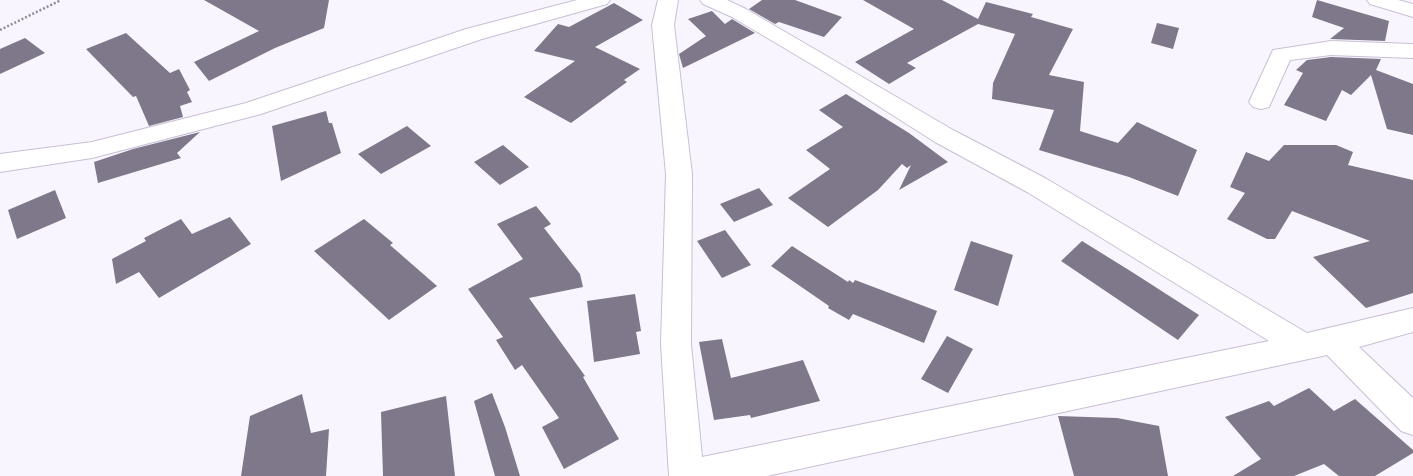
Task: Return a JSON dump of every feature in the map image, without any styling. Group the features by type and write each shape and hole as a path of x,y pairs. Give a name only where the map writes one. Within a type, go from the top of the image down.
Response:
{"main road":[{"path":"0,164 92,150 253,109 474,34 600,0"},
{"path":"668,0 663,26 680,174 676,344 688,476 1318,344 1413,320"},
{"path":"710,0 739,13 836,68 944,136 1036,185 1318,344 1413,420"},
{"path":"1377,0 1413,12"},
{"path":"1260,102 1281,55 1331,48 1413,51"}],"path":[{"path":"0,30 62,0"}],"building":[{"path":"204,0 329,0 324,28 275,48 209,81 194,62 259,31"},
{"path":"762,0 795,0 842,17 824,37 779,22 775,24 749,9"},
{"path":"863,0 942,0 978,19 986,2 1033,14 1031,17 1073,29 1049,75 1084,82 1080,131 1118,143 1137,122 1197,150 1178,196 1129,177 1039,150 1054,110 992,99 993,83 1015,34 978,24 907,63 916,68 889,84 855,62 914,29"},
{"path":"1317,0 1389,21 1385,41 1330,39 1344,28 1312,17"},
{"path":"614,3 643,20 595,47 640,69 624,80 627,82 571,123 524,97 575,61 534,51 558,24 569,27"},
{"path":"712,11 725,24 732,19 755,33 683,68 679,54 706,36 688,19"},
{"path":"1157,23 1179,28 1173,49 1151,43"},
{"path":"126,33 170,73 179,69 190,90 187,92 192,102 180,106 183,117 149,126 136,96 133,97 86,49"},
{"path":"25,38 45,53 0,74 0,49"},
{"path":"1331,57 1381,59 1376,70 1413,84 1413,135 1387,129 1371,75 1351,95 1342,90 1326,121 1284,105 1303,73 1296,70 1307,60"},
{"path":"846,94 909,133 948,162 899,190 911,165 907,168 902,164 878,190 828,227 788,198 830,169 806,150 843,127 819,110"},
{"path":"326,111 329,123 332,123 341,153 281,181 272,126"},
{"path":"407,126 431,146 381,174 358,154"},
{"path":"200,132 177,153 181,158 98,183 94,162 133,149"},
{"path":"503,145 529,167 500,185 474,162"},
{"path":"1284,145 1336,145 1353,152 1348,165 1413,180 1413,293 1366,308 1313,257 1370,241 1292,211 1275,239 1267,239 1227,219 1245,193 1230,187 1246,152 1269,161"},
{"path":"759,188 773,205 734,222 720,204"},
{"path":"55,190 66,218 17,239 8,210"},
{"path":"536,206 551,224 544,228 580,274 583,287 529,298 585,376 583,377 619,439 564,469 542,427 559,418 522,365 515,370 496,340 503,337 468,289 523,259 497,224"},
{"path":"230,217 251,244 159,298 139,272 116,284 112,259 146,241 144,238 181,219 192,234"},
{"path":"364,219 393,243 390,245 437,286 389,320 314,251"},
{"path":"725,230 751,265 722,278 697,241"},
{"path":"971,241 1013,255 998,306 954,290"},
{"path":"1082,241 1199,315 1178,340 1061,261"},
{"path":"792,246 848,282 849,280 853,283 855,280 937,311 924,343 853,314 849,320 828,308 829,306 771,266"},
{"path":"635,294 641,331 636,332 640,354 594,362 587,301"},
{"path":"947,336 973,349 948,393 921,379"},
{"path":"722,339 731,378 803,360 820,401 751,418 750,415 714,420 699,342"},
{"path":"1309,388 1334,411 1355,399 1413,450 1413,453 1375,476 1339,476 1324,464 1294,476 1233,476 1261,459 1225,417 1269,401 1274,406"},
{"path":"492,393 520,476 495,476 474,401"},
{"path":"302,394 311,433 329,429 326,476 241,476 250,416"},
{"path":"446,396 455,476 383,476 381,412"},
{"path":"1058,416 1117,418 1159,426 1168,476 1074,476"}]}
